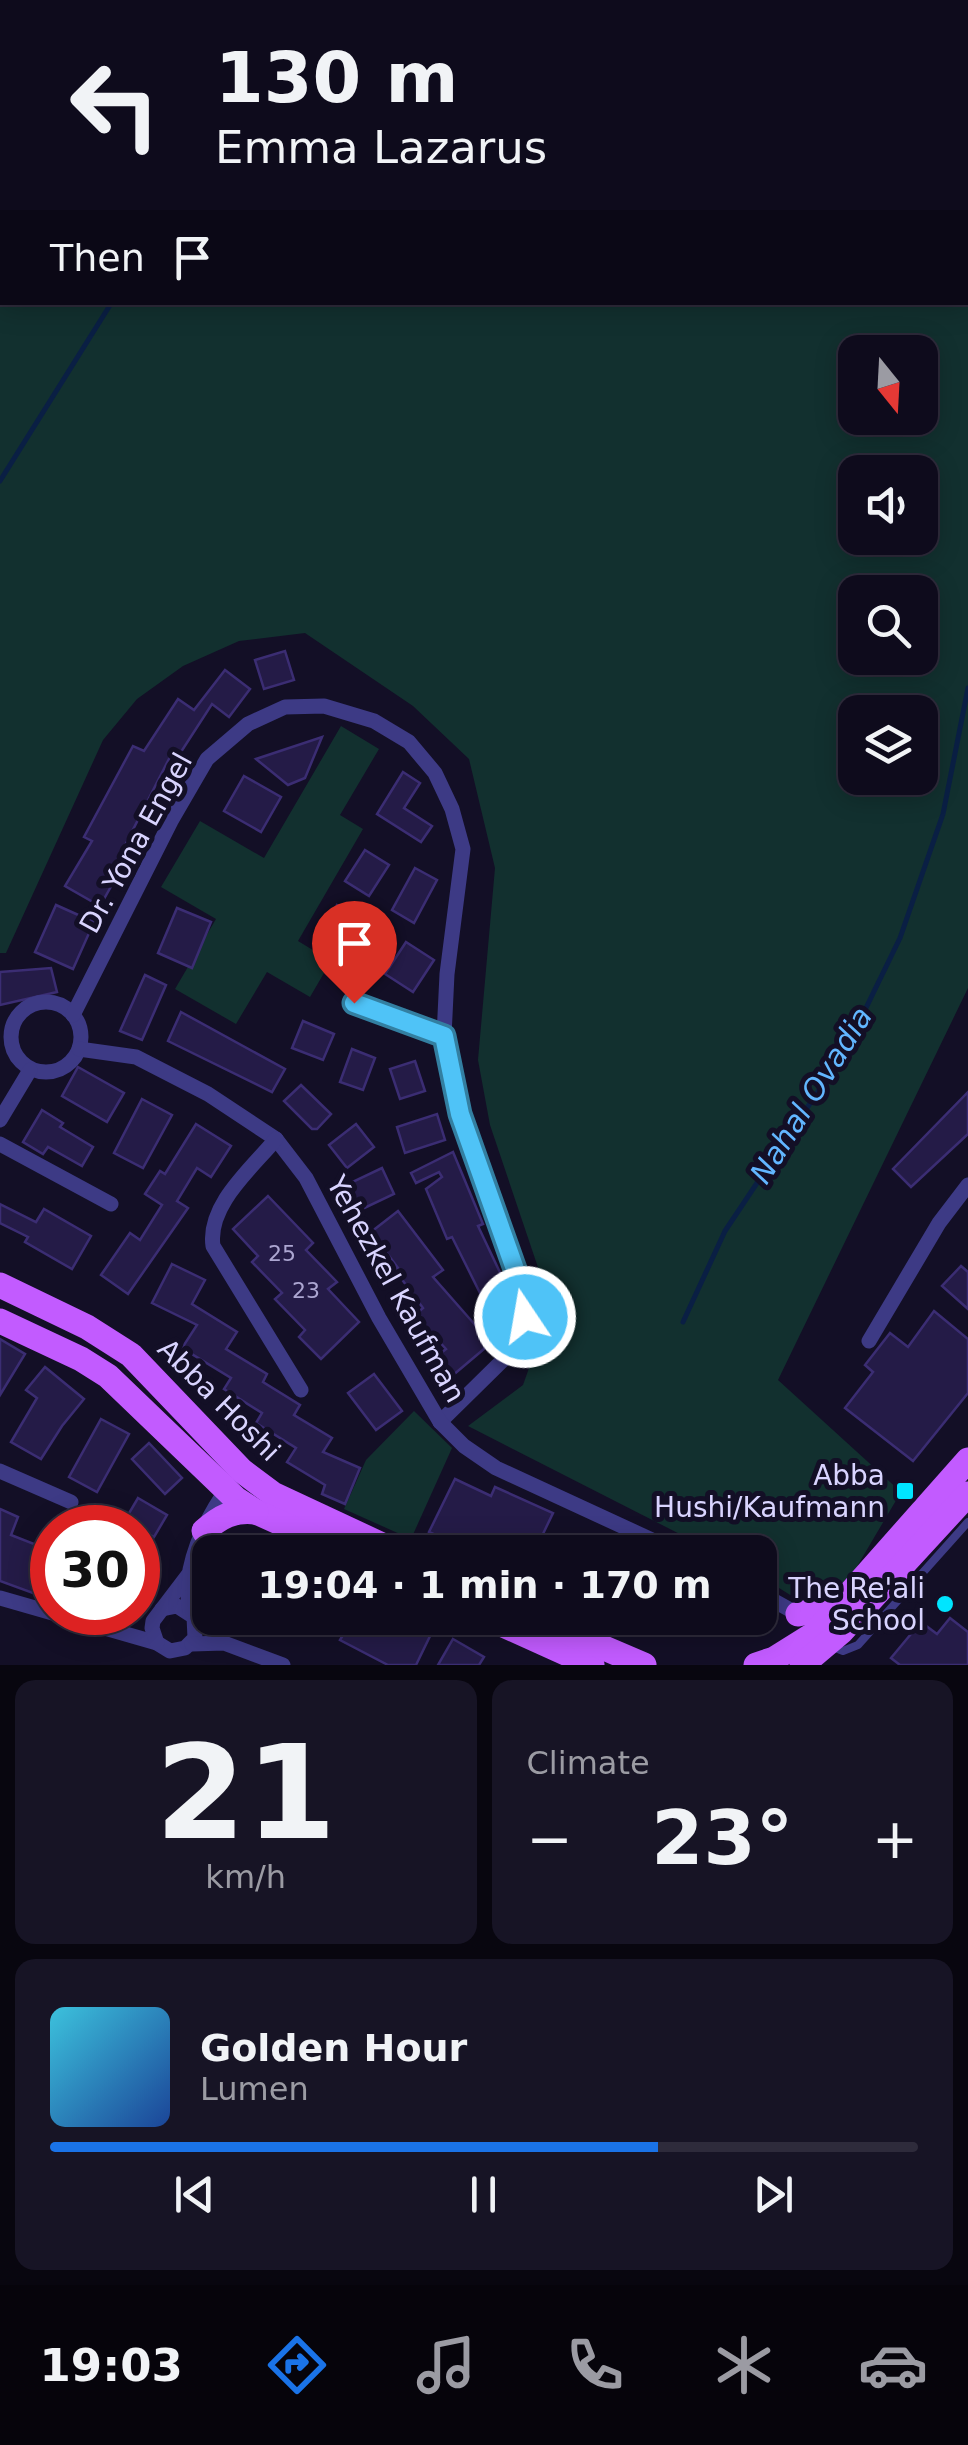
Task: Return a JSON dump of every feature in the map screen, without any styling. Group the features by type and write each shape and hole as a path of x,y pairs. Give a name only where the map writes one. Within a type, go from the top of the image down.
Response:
{"main road":[{"name":"Abba Hoshi","path":"1,1286 86,1327 131,1355 256,1512 307,1535"},
{"name":"Abba Hoshi","path":"0,1321 82,1359 108,1376 233,1480 361,1535"},
{"path":"811,1633 968,1460"},
{"path":"756,1665 811,1633 968,1494"},
{"path":"204,1530 232,1513 256,1512"},
{"path":"526,1635 592,1665"},
{"path":"574,1635 644,1665"}],"street":[{"name":"Dr. Yona Engel","path":"73,1015 171,821 208,759 248,724 285,707 324,706 374,722 409,742 434,773 452,809 462,849 444,1036"},
{"path":"52,1003 73,1015 79,1025 80,1048 65,1067 54,1072 30,1070 15,1056 5,1036 29,1006 52,1003"},
{"path":"354,1003 444,1036 460,1114 521,1286 525,1317 521,1333 504,1360 440,1422"},
{"name":"Yehezkel Kaufman","path":"80,1048 136,1057 208,1094 276,1138 306,1178 379,1318 440,1422 464,1446 496,1468 641,1535"},
{"path":"0,1120 30,1070"},
{"path":"276,1138 216,1214 211,1231 213,1246 301,1390"},
{"path":"0,1144 111,1204"},
{"path":"869,1341 939,1222 968,1186"},
{"path":"0,1471 71,1502"},
{"path":"160,1612 190,1571 204,1530 233,1480"},
{"path":"190,1571 190,1611 198,1631 192,1644"},
{"path":"0,1598 30,1607"},
{"path":"160,1614 177,1606 190,1611"},
{"path":"777,1606 811,1633"},
{"path":"130,1635 157,1642 170,1651 192,1644 224,1643 283,1665"},
{"path":"153,1635 157,1642"}],"lane":[{"path":"811,1633 844,1651 858,1644 968,1522"}],"green space":[{"path":"0,305 968,305 968,988 778,1380 901,1492 836,1602 814,1610 777,1587 777,1535 682,1535 468,1426 523,1385 551,1306 490,1125 478,1060 495,868 469,759 413,706 305,633 239,641 183,666 137,699 103,740 6,953 0,953"},
{"path":"341,726 379,749 340,815 363,829 298,941 331,961 310,997 267,972 236,1024 175,989 216,919 161,887 200,821 264,858"},
{"path":"414,1411 452,1448 413,1535 402,1535 344,1509 366,1460"}],"building":[{"path":"285,651 294,680 264,689 255,660"},
{"path":"225,670 250,689 229,717 212,704 179,755 173,751 112,871 118,874 100,906 65,886 92,841 84,837 133,746 144,751 178,699 194,710"},
{"path":"322,737 305,778 288,785 256,759"},
{"path":"403,772 420,783 404,808 432,826 421,842 377,814"},
{"path":"244,776 281,797 261,832 224,811"},
{"path":"365,850 389,865 369,896 345,881"},
{"path":"415,868 437,880 414,923 392,910"},
{"path":"56,905 94,922 73,969 35,952"},
{"path":"337,905 384,929 368,960 321,937"},
{"path":"177,908 211,922 192,968 158,953"},
{"path":"406,942 434,960 413,992 385,974"},
{"path":"51,968 57,992 0,1005 0,972"},
{"path":"145,975 166,985 142,1040 120,1031"},
{"path":"181,1012 285,1069 272,1092 168,1041"},
{"path":"303,1021 334,1034 323,1060 292,1048"},
{"path":"352,1049 375,1058 363,1090 340,1082"},
{"path":"415,1061 425,1091 400,1099 390,1069"},
{"path":"78,1067 124,1093 107,1122 62,1096"},
{"path":"301,1085 331,1114 317,1129 312,1129 284,1101"},
{"path":"968,1092 968,1134 911,1187 893,1169"},
{"path":"142,1099 172,1115 143,1168 114,1153"},
{"path":"42,1110 63,1123 60,1127 93,1147 82,1166 48,1147 43,1154 23,1142"},
{"path":"437,1114 445,1140 405,1153 397,1127"},
{"path":"196,1124 231,1146 211,1177 197,1168 177,1201 188,1208 128,1294 101,1275 130,1233 140,1240 162,1205 145,1194 160,1171 165,1174"},
{"path":"356,1124 374,1147 347,1168 329,1145"},
{"path":"453,1152 483,1224 478,1226 505,1283 481,1295 452,1237 447,1239 426,1189 442,1177 439,1172 416,1183 411,1173"},
{"path":"382,1168 394,1194 358,1211 346,1185"},
{"path":"268,1196 313,1243 306,1250 337,1282 328,1289 359,1322 321,1359 299,1337 305,1330 275,1299 282,1293 252,1262 258,1256 233,1229"},
{"path":"0,1204 36,1222 44,1209 91,1236 72,1269 25,1242 28,1237 0,1223"},
{"path":"398,1211 443,1270 433,1277 491,1343 452,1376 436,1357 446,1349 415,1315 423,1308 371,1232"},
{"path":"172,1264 205,1280 192,1304 237,1332 226,1349 267,1374 263,1382 300,1405 294,1415 332,1438 323,1452 360,1468 345,1504 322,1494 325,1485 287,1462 296,1448 256,1423 262,1413 224,1389 231,1378 182,1348 197,1325 152,1303"},
{"path":"961,1266 968,1272 968,1309 942,1286"},
{"path":"934,1311 968,1339 968,1393 913,1461 845,1408 873,1372 865,1365 890,1333 908,1347"},
{"path":"0,1339 25,1354 0,1395"},
{"path":"45,1367 84,1399 41,1459 11,1442 37,1398 26,1390"},
{"path":"374,1374 402,1411 376,1430 348,1393"},
{"path":"101,1419 129,1434 97,1492 69,1477"},
{"path":"149,1443 182,1478 165,1494 132,1459"},
{"path":"455,1479 491,1496 495,1487 553,1513 542,1535 429,1532"},
{"path":"0,1509 18,1517 11,1535 30,1542 30,1592 0,1581"},
{"path":"950,1618 968,1632 968,1665 900,1665 891,1658 921,1622 937,1634"},
{"path":"343,1635 431,1635 416,1665 388,1665 340,1640"},
{"path":"453,1639 484,1657 479,1665 438,1665"}],"waterway":[{"path":"0,481 110,305"},
{"name":"Nahal Ovadia","path":"683,1322 725,1231 845,1051 900,938 943,814 968,688"}],"place":[{"name":"Abba Hushi/Kaufmann","path":"905,1491"},
{"name":"The Re'ali School","path":"945,1604"}],"route":[{"path":"354,1003 444,1036 460,1114 521,1286 525,1317"}]}
